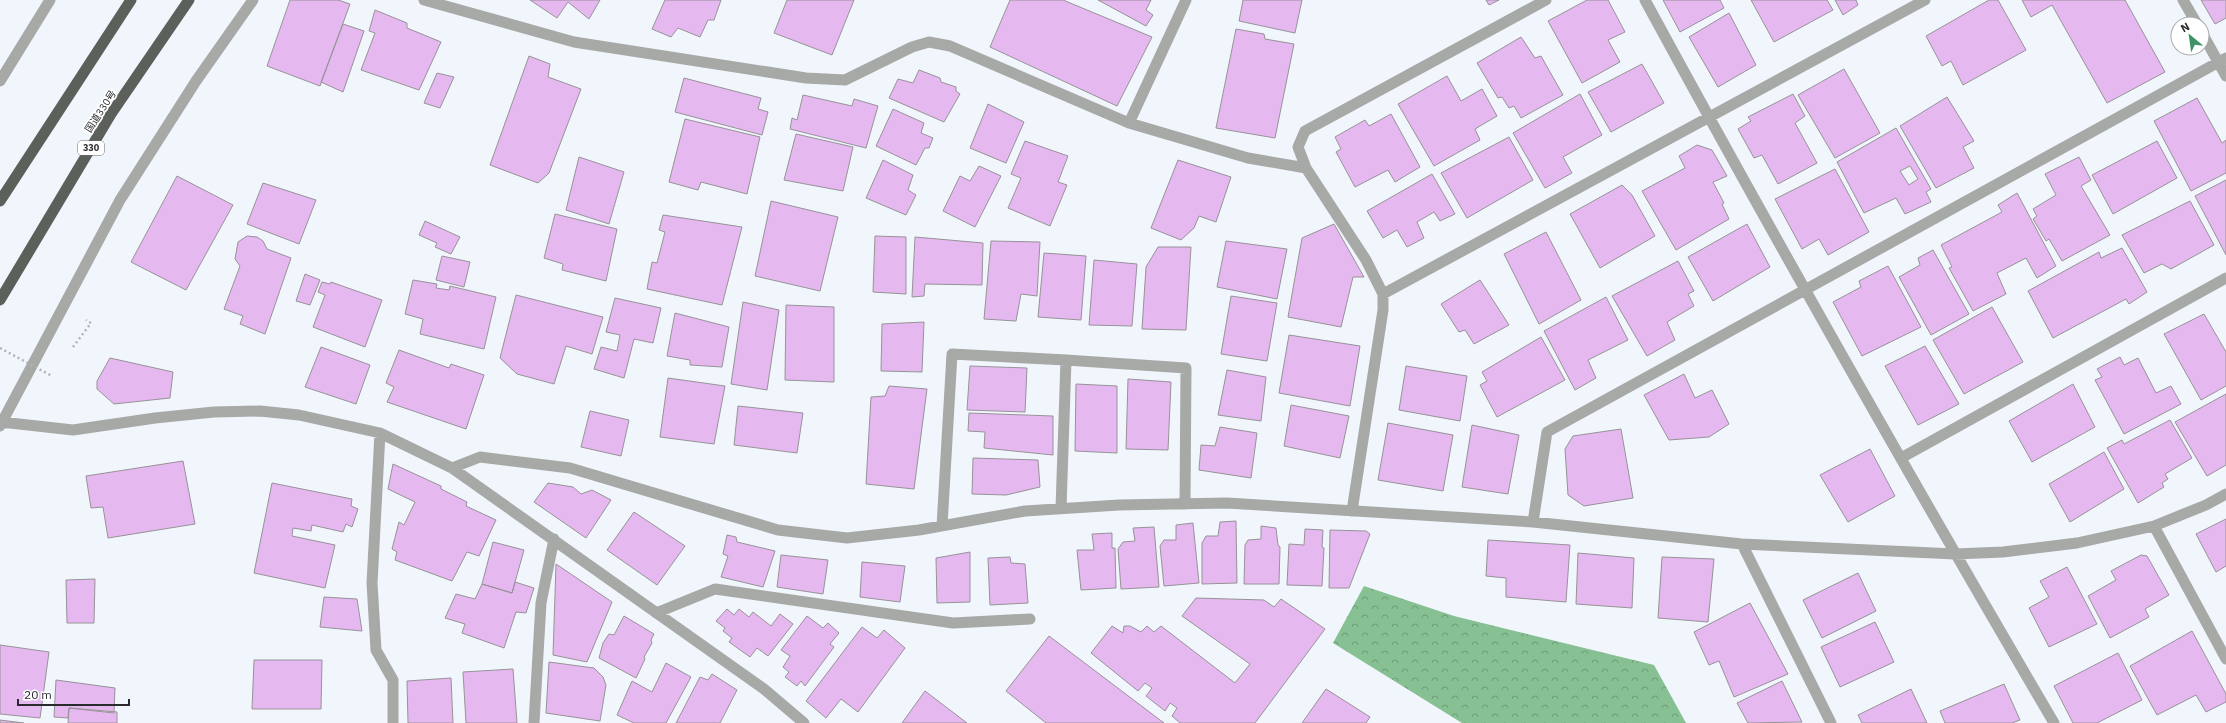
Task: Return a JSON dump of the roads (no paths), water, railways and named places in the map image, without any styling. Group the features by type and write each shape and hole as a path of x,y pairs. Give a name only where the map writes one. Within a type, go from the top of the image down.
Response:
{"highway":[{"path":"0,201 131,0"},
{"name":"国道330号","path":"0,300 111,114 189,0"}],"street":[{"path":"0,81 50,0"},
{"path":"253,0 196,81 120,200 1,424 73,430 155,418 214,412 260,411 299,415 380,433 452,468 764,689 804,723"},
{"path":"424,0 574,42 806,78 845,80 912,47 929,42 950,46 1129,123 1248,158 1306,168"},
{"path":"1129,123 1186,0"},
{"path":"1352,511 1383,310 1383,294 1366,260 1306,168 1298,147 1305,131 1546,0"},
{"path":"1645,0 1955,554 2054,723"},
{"path":"1383,294 1710,118 1925,0"},
{"path":"2183,0 2192,16"},
{"path":"2210,44 2222,60 2226,76"},
{"path":"1533,522 1547,432 2222,60"},
{"path":"1901,458 2226,278"},
{"path":"942,526 952,354 1186,368 1185,504"},
{"path":"1061,508 1066,360"},
{"path":"380,433 372,583 376,650 392,680 393,723"},
{"path":"452,468 480,457 570,468 778,530 847,538 942,526 1025,511 1119,505 1227,503 1533,522 1742,544 1955,554 2003,552 2078,543 2154,526 2206,505 2226,494"},
{"path":"2154,526 2226,659"},
{"path":"534,723 541,604 554,540"},
{"path":"1742,544 1831,723"},
{"path":"656,613 715,589 953,623 1030,619"}]}
